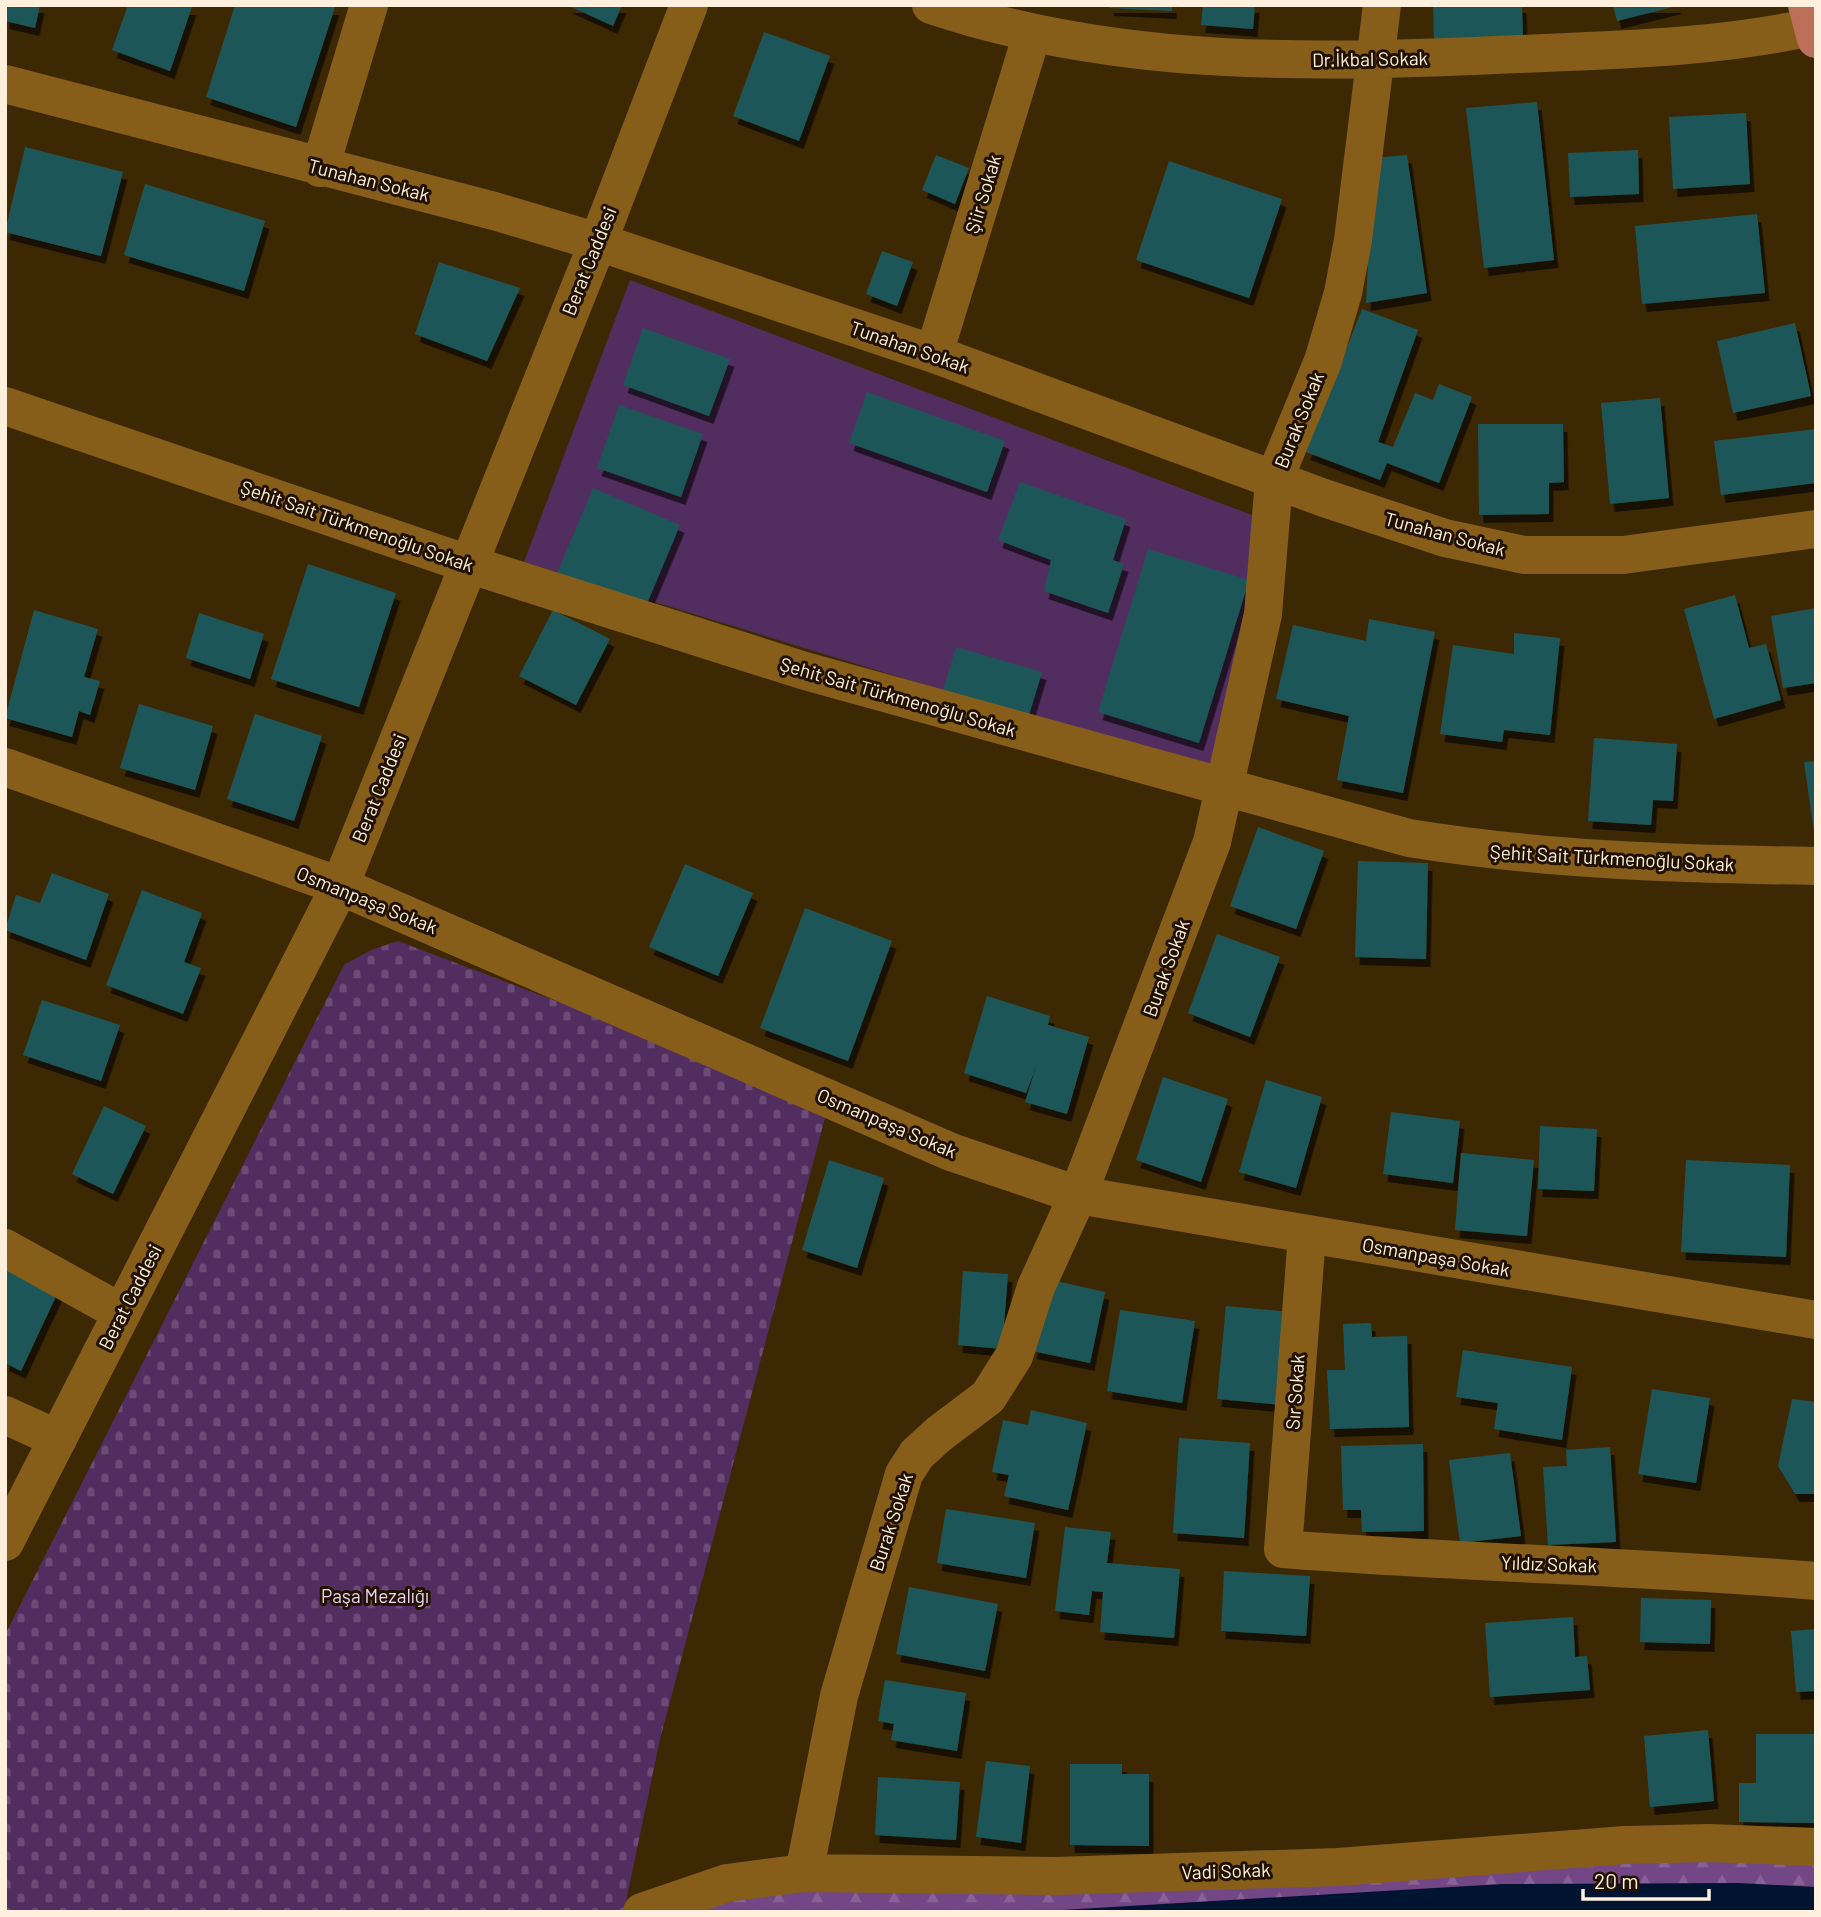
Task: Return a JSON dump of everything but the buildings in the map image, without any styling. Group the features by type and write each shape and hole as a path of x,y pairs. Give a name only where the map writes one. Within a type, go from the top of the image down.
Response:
{"street":[{"path":"320,168 369,5"},
{"name":"Berat Caddesi","path":"5,1542 340,886 598,242 689,5"},
{"name":"Dr.İkbal Sokak","path":"931,5 1032,34 1163,55 1261,61 1375,61 1691,46 1760,38 1812,24"},
{"name":"Burak Sokak","path":"804,1872 839,1696 904,1474 917,1454 988,1397 1003,1378 1014,1356 1036,1287 1078,1195 1212,842 1263,614 1274,480 1323,361 1343,293 1382,5"},
{"name":"Şiir Sokak","path":"934,354 1032,34"},
{"name":"Tunahan Sokak","path":"5,85 494,211 598,242 934,354 1274,480 1445,538 1524,555 1623,555 1816,530"},
{"name":"Şehit Sait Türkmenoğlu Sokak","path":"5,406 468,564 805,671 1409,838 1494,852 1610,861 1816,866"},
{"name":"Osmanpaşa Sokak","path":"5,767 340,886 951,1152 1078,1195 1816,1320"},
{"name":"Sır Sokak","path":"1283,1549 1307,1235"},
{"path":"5,1248 122,1313"},
{"path":"5,1415 58,1439"},
{"name":"Yıldız Sokak","path":"1283,1549 1414,1559 1705,1572 1816,1581"},
{"name":"Vadi Sokak","path":"642,1912 727,1883 804,1872 1055,1876 1338,1867 1625,1844 1709,1843 1816,1847"}],"green space":[{"path":"630,280 1257,517 1249,620 1219,775 524,562"},
{"name":"Paşa Mezalığı","path":"398,941 680,1048 826,1114 660,1739 624,1911 5,1912 5,1635 344,965 371,950"},
{"path":"1643,1857 1816,1859 1816,1912 665,1912 766,1892"}],"water":[{"path":"1739,1883 1816,1887 1816,1912 1028,1912 1502,1884"}]}
